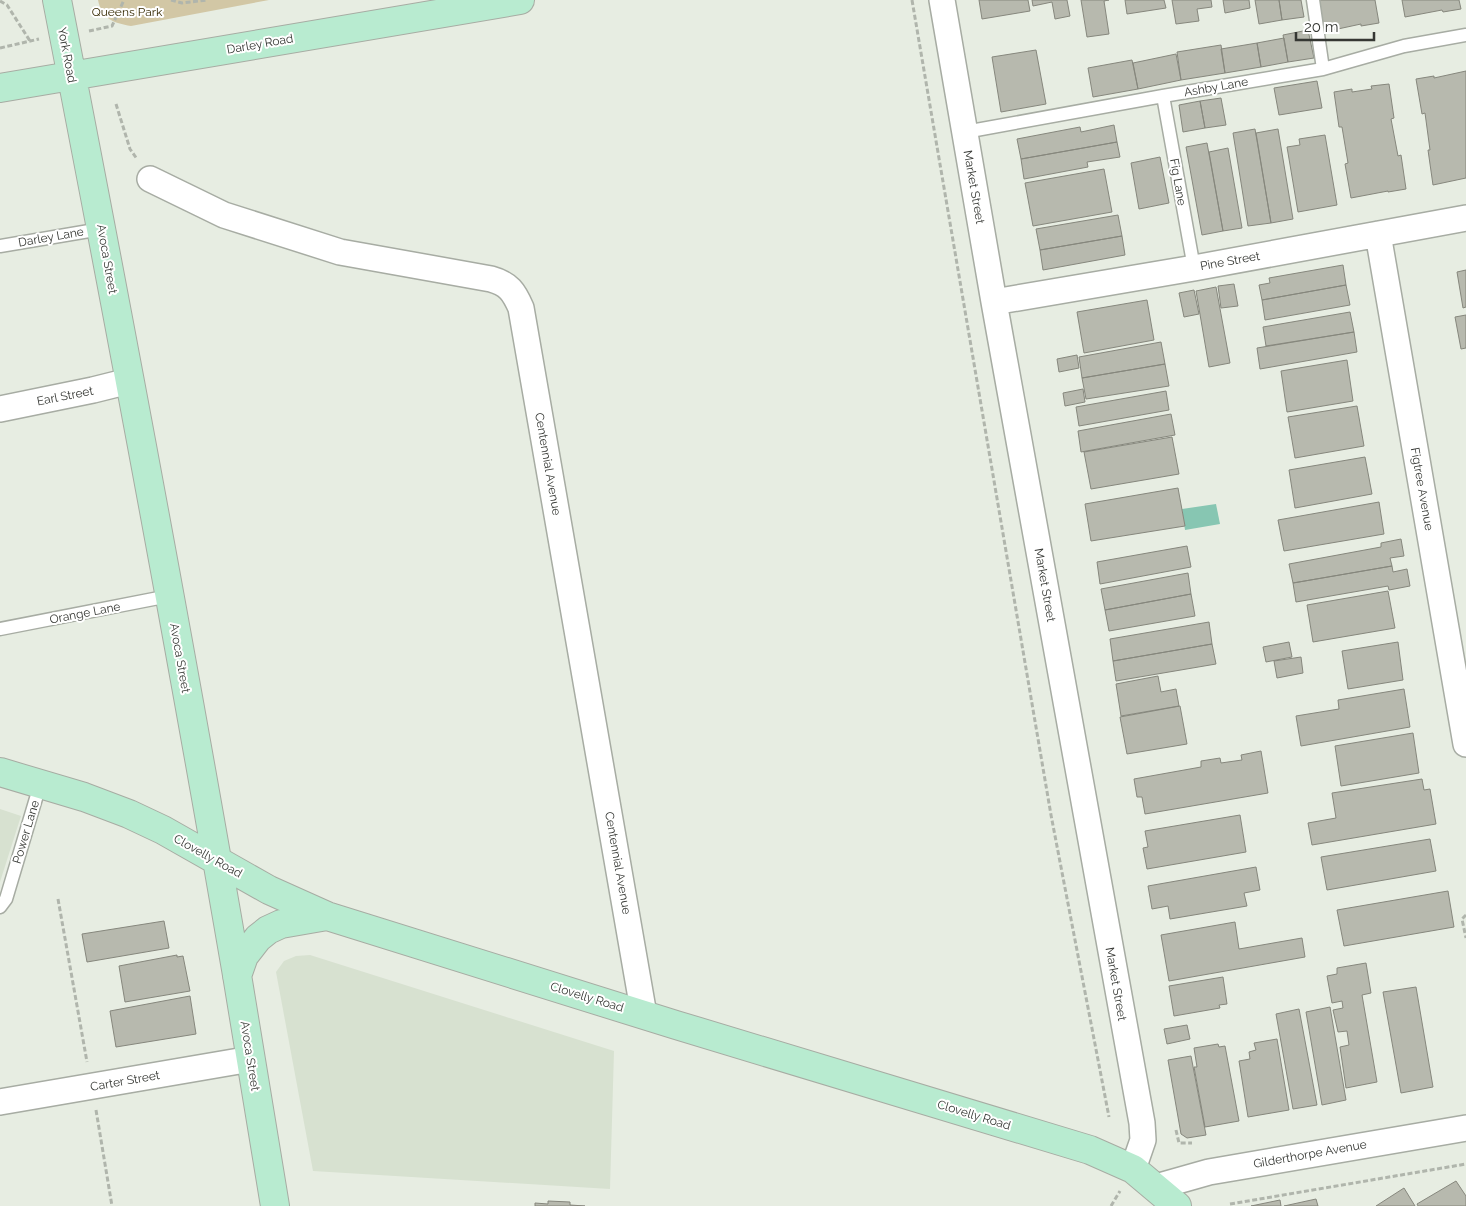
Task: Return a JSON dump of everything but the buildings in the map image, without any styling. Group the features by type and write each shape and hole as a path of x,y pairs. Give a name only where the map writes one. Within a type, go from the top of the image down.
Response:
{"main road":[{"name":"York Road","path":"57,0 78,110"},
{"name":"Darley Road","path":"0,88 520,0"},
{"name":"Avoca Street","path":"78,110 217,861 276,1206"},
{"name":"Clovelly Road","path":"0,772 84,797 129,814 163,830 269,890 327,916 644,1016 1090,1150 1133,1169 1177,1206"},
{"path":"237,976 244,956 258,938 268,930 281,924 327,916"}],"street":[{"name":"Market Street","path":"942,0 994,302 1142,1123 1143,1140 1133,1169"},
{"name":"Centennial Avenue","path":"150,179 224,215 340,252 491,279 503,282 510,288 521,308 525,328 644,1016"},
{"name":"Pine Street","path":"994,302 1194,268 1466,218"},
{"name":"Figtree Avenue","path":"1378,234 1466,744"},
{"name":"Earl Street","path":"0,409 129,381"},
{"name":"Carter Street","path":"0,1102 251,1060"},
{"name":"Gilderthorpe Avenue","path":"1156,1187 1209,1172 1466,1128"}],"lane":[{"path":"1313,0 1323,69"},
{"name":"Ashby Lane","path":"965,132 1323,69 1404,46 1466,35"},
{"name":"Fig Lane","path":"1163,96 1194,268"},
{"name":"Darley Lane","path":"0,246 101,229"},
{"name":"Orange Lane","path":"0,629 169,596"},
{"name":"Power Lane","path":"0,906 6,898 40,785"}],"path":[{"path":"102,28 112,26 124,0"},
{"path":"171,0 182,3 207,0"},
{"path":"912,0 1051,815 1109,1117"},
{"path":"0,1 7,5 30,41 0,48"},
{"path":"116,104 130,149"},
{"path":"58,899 112,1206"},
{"path":"1466,915 1462,919 1466,938"},
{"path":"1176,1130 1179,1143 1192,1143"},
{"path":"1230,1204 1466,1164"}],"shaded area":[{"path":"1216,504 1220,524 1185,530 1182,509"},
{"path":"0,809 21,816 0,882"},
{"path":"310,955 614,1051 610,1189 313,1171 276,972 284,961 296,956"}],"green space":[{"name":"Queens Park","path":"98,0 269,0 131,26 119,23 105,16"}]}
